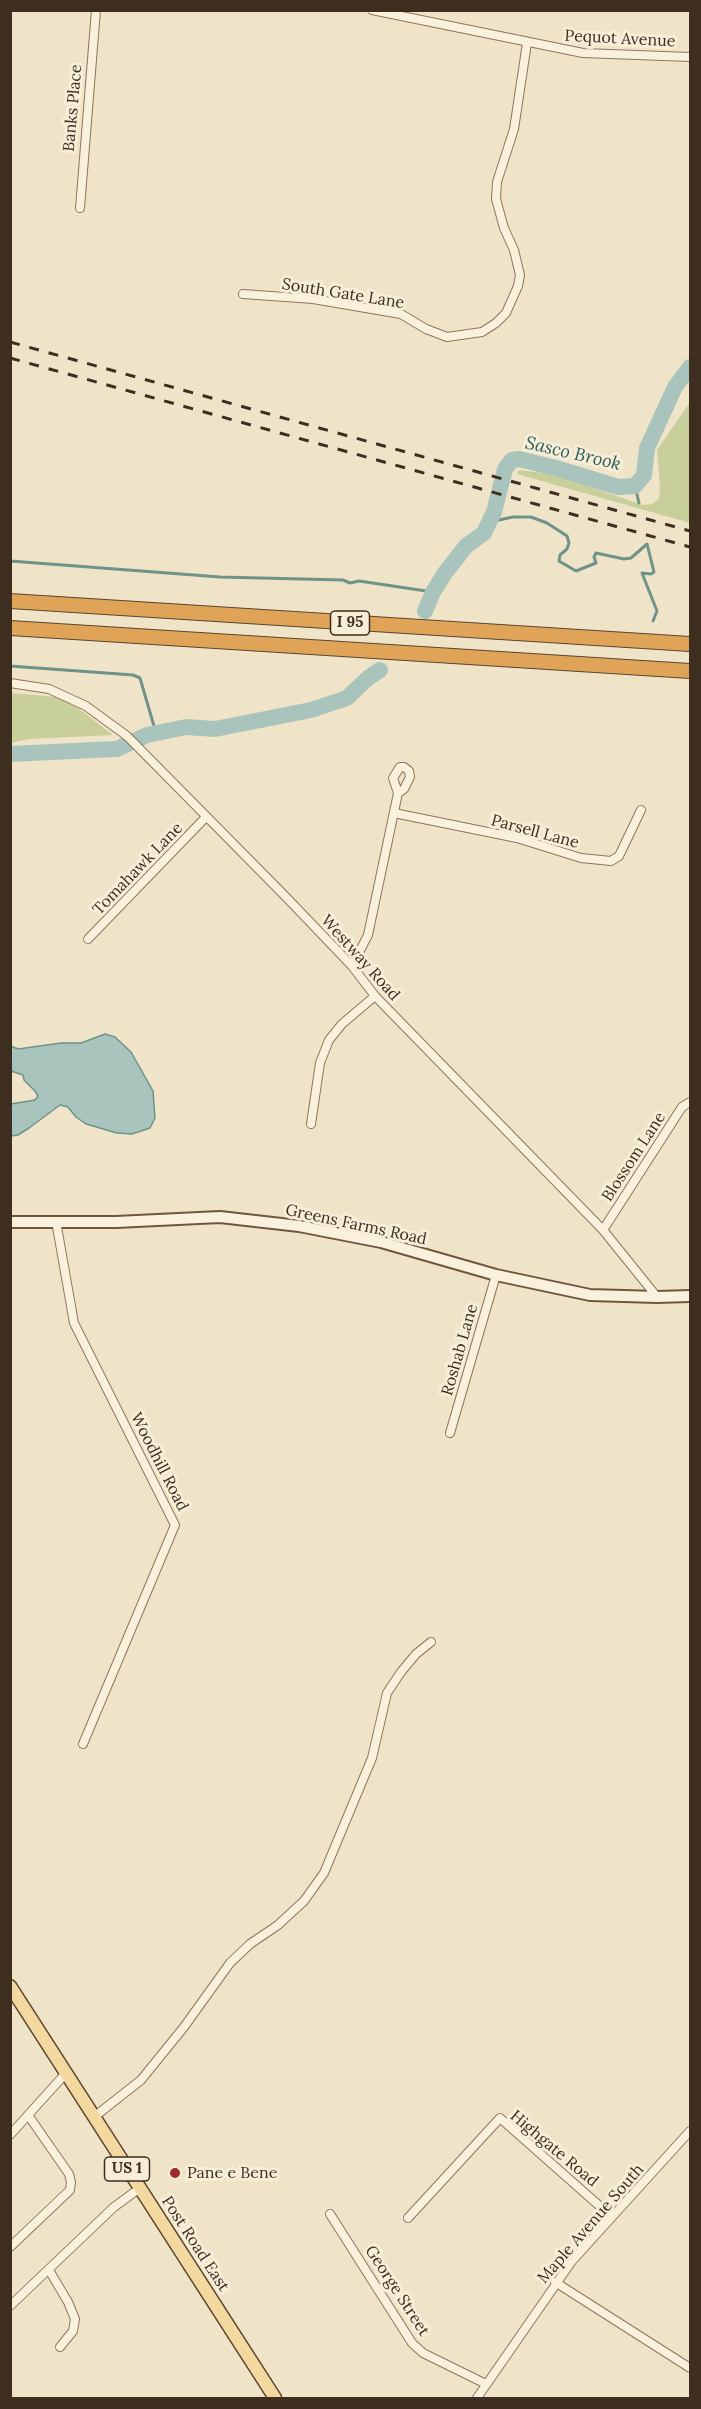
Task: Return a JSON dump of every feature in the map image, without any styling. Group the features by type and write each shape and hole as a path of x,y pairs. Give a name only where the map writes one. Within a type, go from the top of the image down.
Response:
{"highway":[{"name":"I 95","path":"10,601 690,644"},
{"name":"I 95","path":"10,628 690,671"}],"main road":[{"name":"Post Road East","path":"10,1986 275,2398"}],"street":[{"name":"Banks Place","path":"80,208 96,10"},
{"name":"Pequot Avenue","path":"372,10 583,53 690,57"},
{"name":"South Gate Lane","path":"243,294 313,299 401,314 447,337 482,332 496,323 506,313 518,286 520,275 514,250 504,228 496,199 497,182 514,129 527,43"},
{"name":"Westway Road","path":"10,683 49,689 86,705 127,736 352,966 375,996 603,1230 657,1297"},
{"path":"352,966 368,935 398,793"},
{"name":"Parsell Lane","path":"394,813 517,838 581,858 611,861 619,856 641,810"},
{"name":"Tomahawk Lane","path":"88,939 206,817"},
{"path":"311,1124 320,1063 329,1040 342,1024 375,996"},
{"name":"Blossom Lane","path":"603,1230 682,1107 690,1102"},
{"name":"Greens Farms Road","path":"10,1222 220,1217 299,1226 381,1242 496,1275 590,1294 690,1296"},
{"name":"Woodhill Road","path":"56,1221 74,1323 176,1525 83,1744"},
{"name":"Roshab Lane","path":"450,1433 496,1275"},
{"path":"94,2117 141,2080 184,2027 230,1963 304,1901 324,1873 372,1758 387,1693 416,1654 431,1642"},
{"path":"10,2135 66,2073"},
{"path":"10,2247 70,2190 69,2174 28,2115"},
{"name":"Highgate Road","path":"408,2218 500,2118 612,2217"},
{"name":"Maple Avenue South","path":"477,2398 555,2282 690,2131"},
{"path":"10,2306 114,2207 140,2188"},
{"name":"George Street","path":"330,2214 412,2343 423,2353 486,2384"},
{"path":"49,2270 68,2301 75,2319 73,2331 60,2347"},
{"path":"555,2282 690,2368"}],"green space":[{"path":"690,402 690,523 517,474 519,470 552,474 643,505 652,504 659,499 657,450"},
{"path":"10,693 57,697 78,708 113,735 29,739 11,743"}],"water":[{"path":"105,1034 115,1037 131,1052 153,1091 155,1118 150,1128 132,1134 117,1133 86,1124 68,1107 60,1105 18,1135 11,1136 11,1104 35,1100 38,1096 24,1080 23,1075 11,1071 11,1046 18,1049 61,1043 81,1043"}],"waterway":[{"name":"Sasco Brook","path":"425,611 445,573 466,546 484,533 494,512 505,469 512,460 519,459 556,468 618,487 635,486 644,475 647,448 675,387 690,367"},
{"path":"635,486 639,503"},
{"path":"489,522 513,517 531,517 547,523 567,536 569,543 567,549 560,555 559,561 576,571 596,563 594,557 596,553 624,559 631,558 647,544 654,572 642,573 657,611 653,621"},
{"path":"10,561 220,577 343,580 350,583 359,581 433,592"},
{"path":"10,666 133,675 140,678 156,733"},
{"name":"Sasco Brook","path":"10,754 117,749 147,735 186,727 215,729 311,710 347,698 380,670"}],"railway":[{"path":"10,342 690,531"},
{"path":"10,358 690,547"}],"place":[{"name":"Pane e Bene","path":"175,2173"}]}
